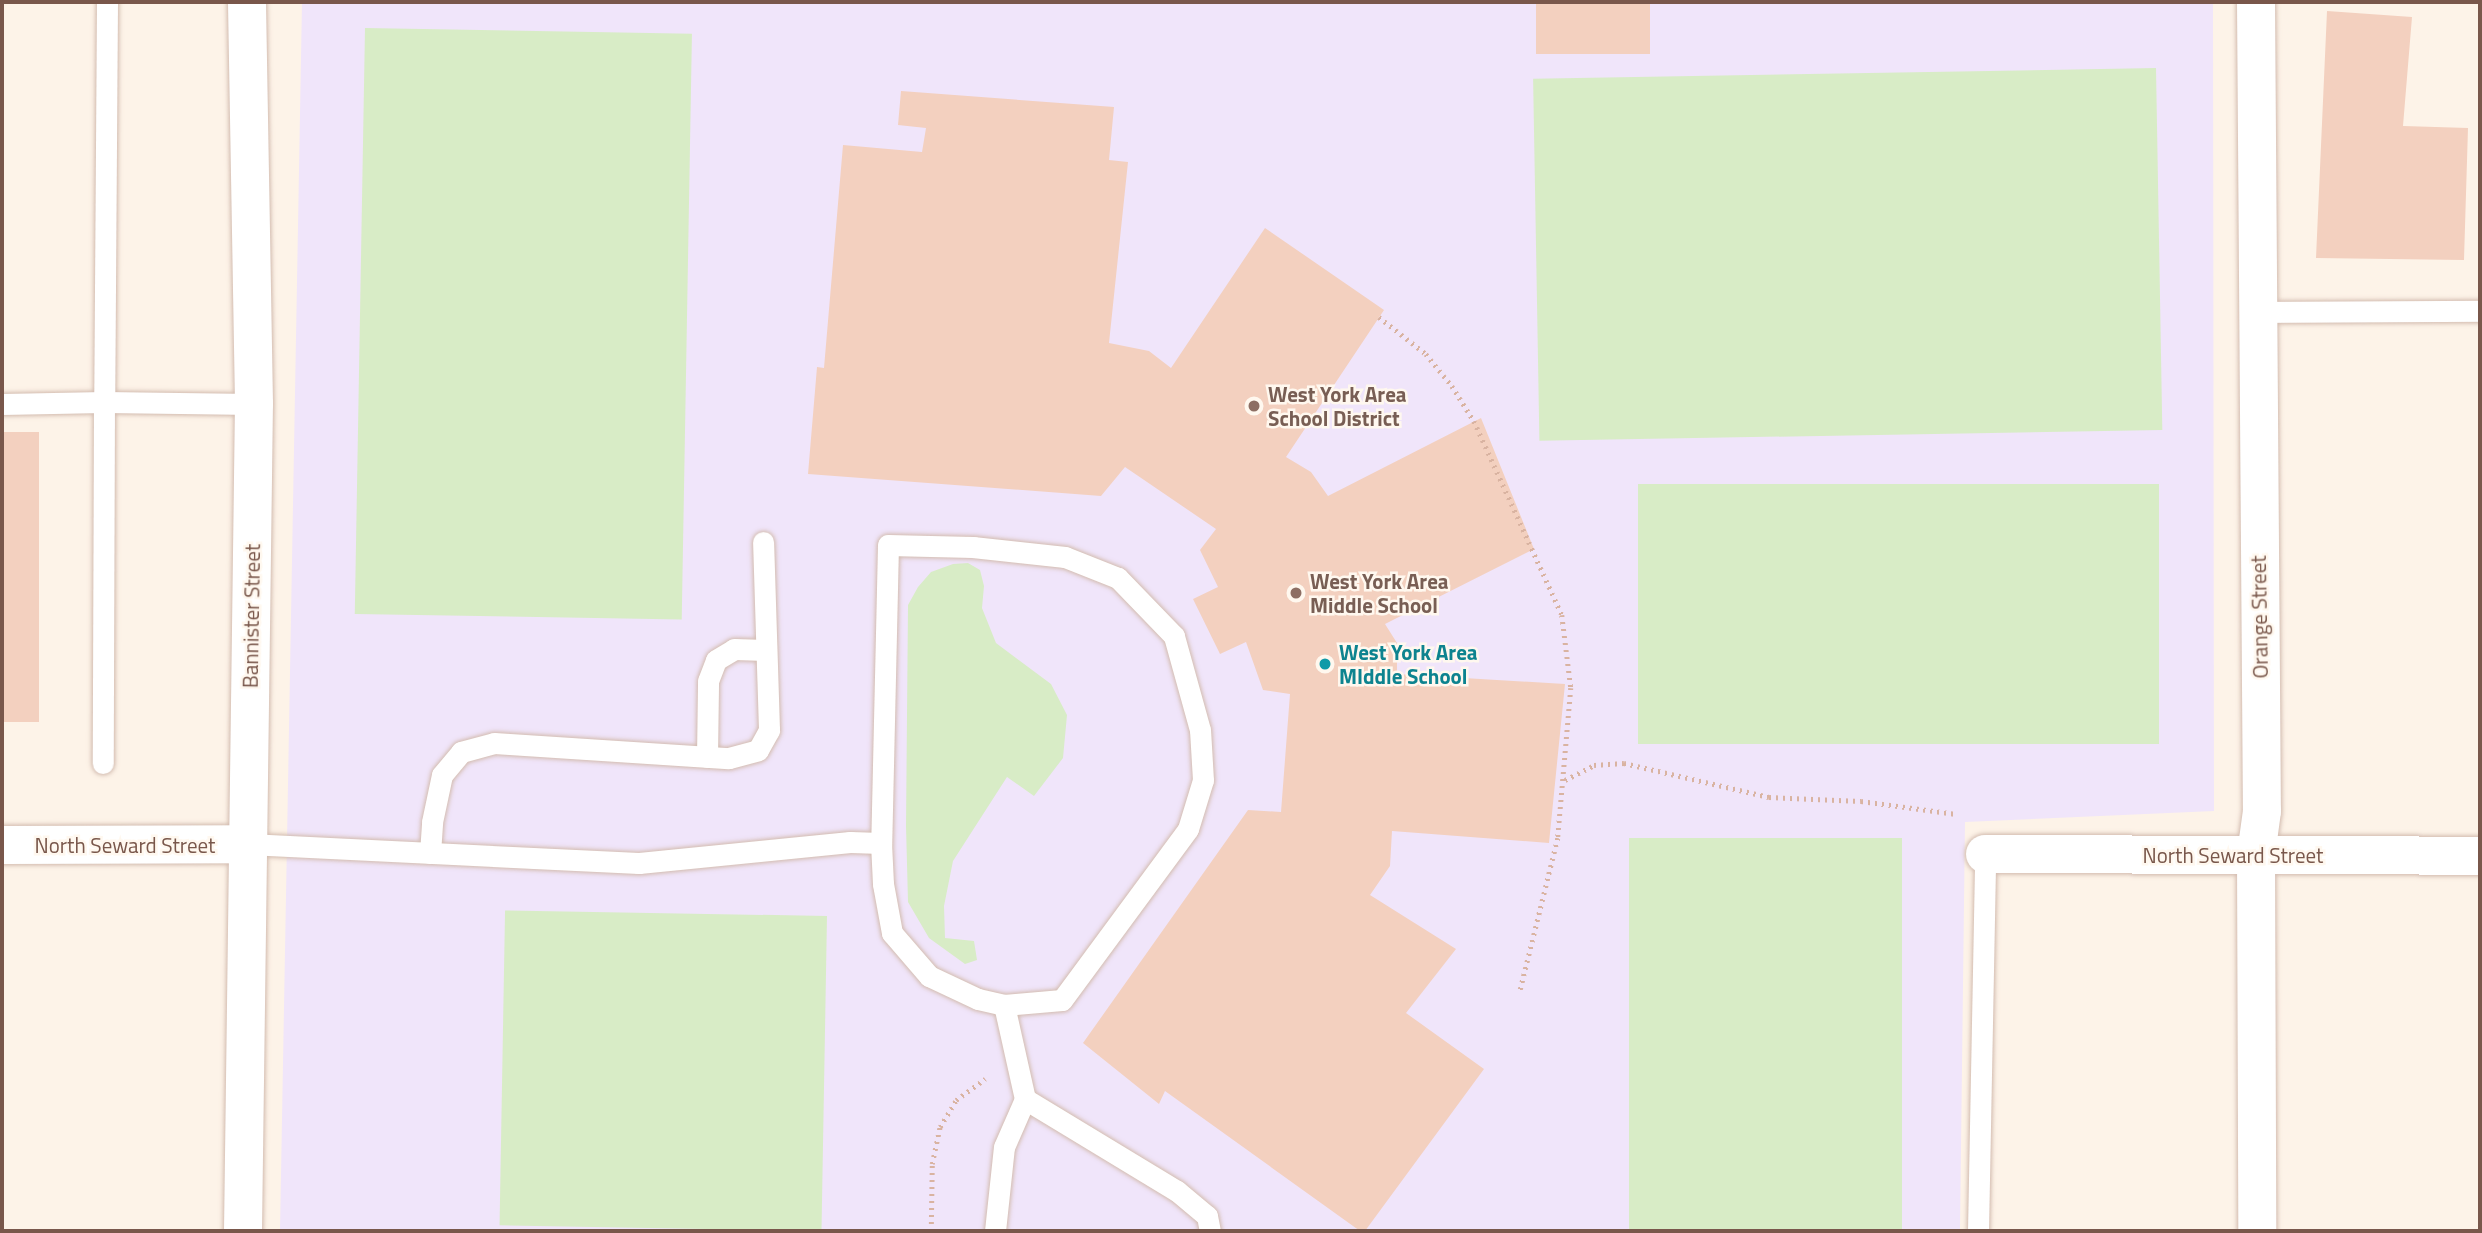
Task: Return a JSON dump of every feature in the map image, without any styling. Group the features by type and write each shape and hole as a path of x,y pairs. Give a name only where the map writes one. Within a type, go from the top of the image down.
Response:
{"street":[{"name":"Bannister Street","path":"243,1231 254,404 247,2"},
{"name":"Orange Street","path":"2256,2 2262,811 2256,855 2257,1231"},
{"name":"North Seward Street","path":"2,845 248,844"},
{"name":"North Seward Street","path":"1985,854 2480,856"}],"lane":[{"path":"103,763 107,2"},
{"path":"2257,312 2480,311"},
{"path":"2,404 254,404"},
{"path":"430,853 432,822 442,775 461,752 494,743 729,758 758,750 769,730 763,542"},
{"path":"888,545 973,547 1065,557 1118,578 1174,636 1200,730 1203,780 1188,829 1062,1000 1004,1005 978,999 929,976 892,933 883,884 881,842 888,545"},
{"path":"707,757 708,681 716,660 734,649 766,650"},
{"path":"248,844 639,863 850,842 881,842"},
{"path":"1978,1231 1985,854"},
{"path":"995,1231 1004,1147 1025,1099 1004,1005"},
{"path":"1025,1099 1177,1191 1207,1216 1210,1231"}],"path":[{"path":"1379,317 1426,354 1452,386 1479,433 1562,615 1571,688 1558,838 1520,991"},
{"path":"1564,780 1594,765 1624,763 1769,797 1861,801 1955,814"},
{"path":"930,1231 932,1164 940,1127 957,1100 985,1079"}],"shaded area":[{"name":"West York Area School District","path":"302,2 2213,2 2214,811 1965,822 1960,1231 280,1231"}],"green space":[{"path":"365,28 692,34 682,620 355,614"},
{"path":"2156,68 2162,430 1539,441 1533,79"},
{"path":"1638,484 2159,484 2159,744 1638,744"},
{"path":"968,563 980,570 984,586 982,608 996,643 1051,684 1067,715 1063,758 1034,796 1007,777 953,861 944,906 945,938 974,941 977,960 965,964 929,938 908,902 906,826 908,605 931,572 953,564"},
{"path":"1629,838 1902,838 1902,1231 1629,1231"},
{"path":"505,910 827,916 822,1231 500,1225"}],"building":[{"path":"1536,2 1650,2 1650,54 1536,54"},
{"path":"2327,11 2412,17 2403,126 2468,128 2464,260 2316,258"},
{"name":"West York Area MIddle School","path":"901,91 1114,107 1109,160 1128,162 1109,343 1149,351 1171,368 1265,228 1384,310 1286,457 1311,472 1328,496 1481,418 1534,549 1385,624 1397,643 1397,674 1565,684 1549,843 1392,831 1390,866 1370,895 1456,949 1406,1013 1484,1069 1365,1231 1360,1231 1165,1091 1159,1104 1083,1043 1248,810 1281,812 1290,694 1263,690 1246,642 1220,654 1193,599 1218,587 1200,550 1216,529 1125,467 1101,496 808,474 817,367 824,368 843,145 922,152 926,128 898,125"},
{"path":"2,432 39,432 39,722 2,722"}],"place":[{"name":"West York Area School District","path":"1254,406"},
{"name":"West York Area Middle School","path":"1296,593"},
{"name":"West York Area MIddle School","path":"1325,664"}]}
